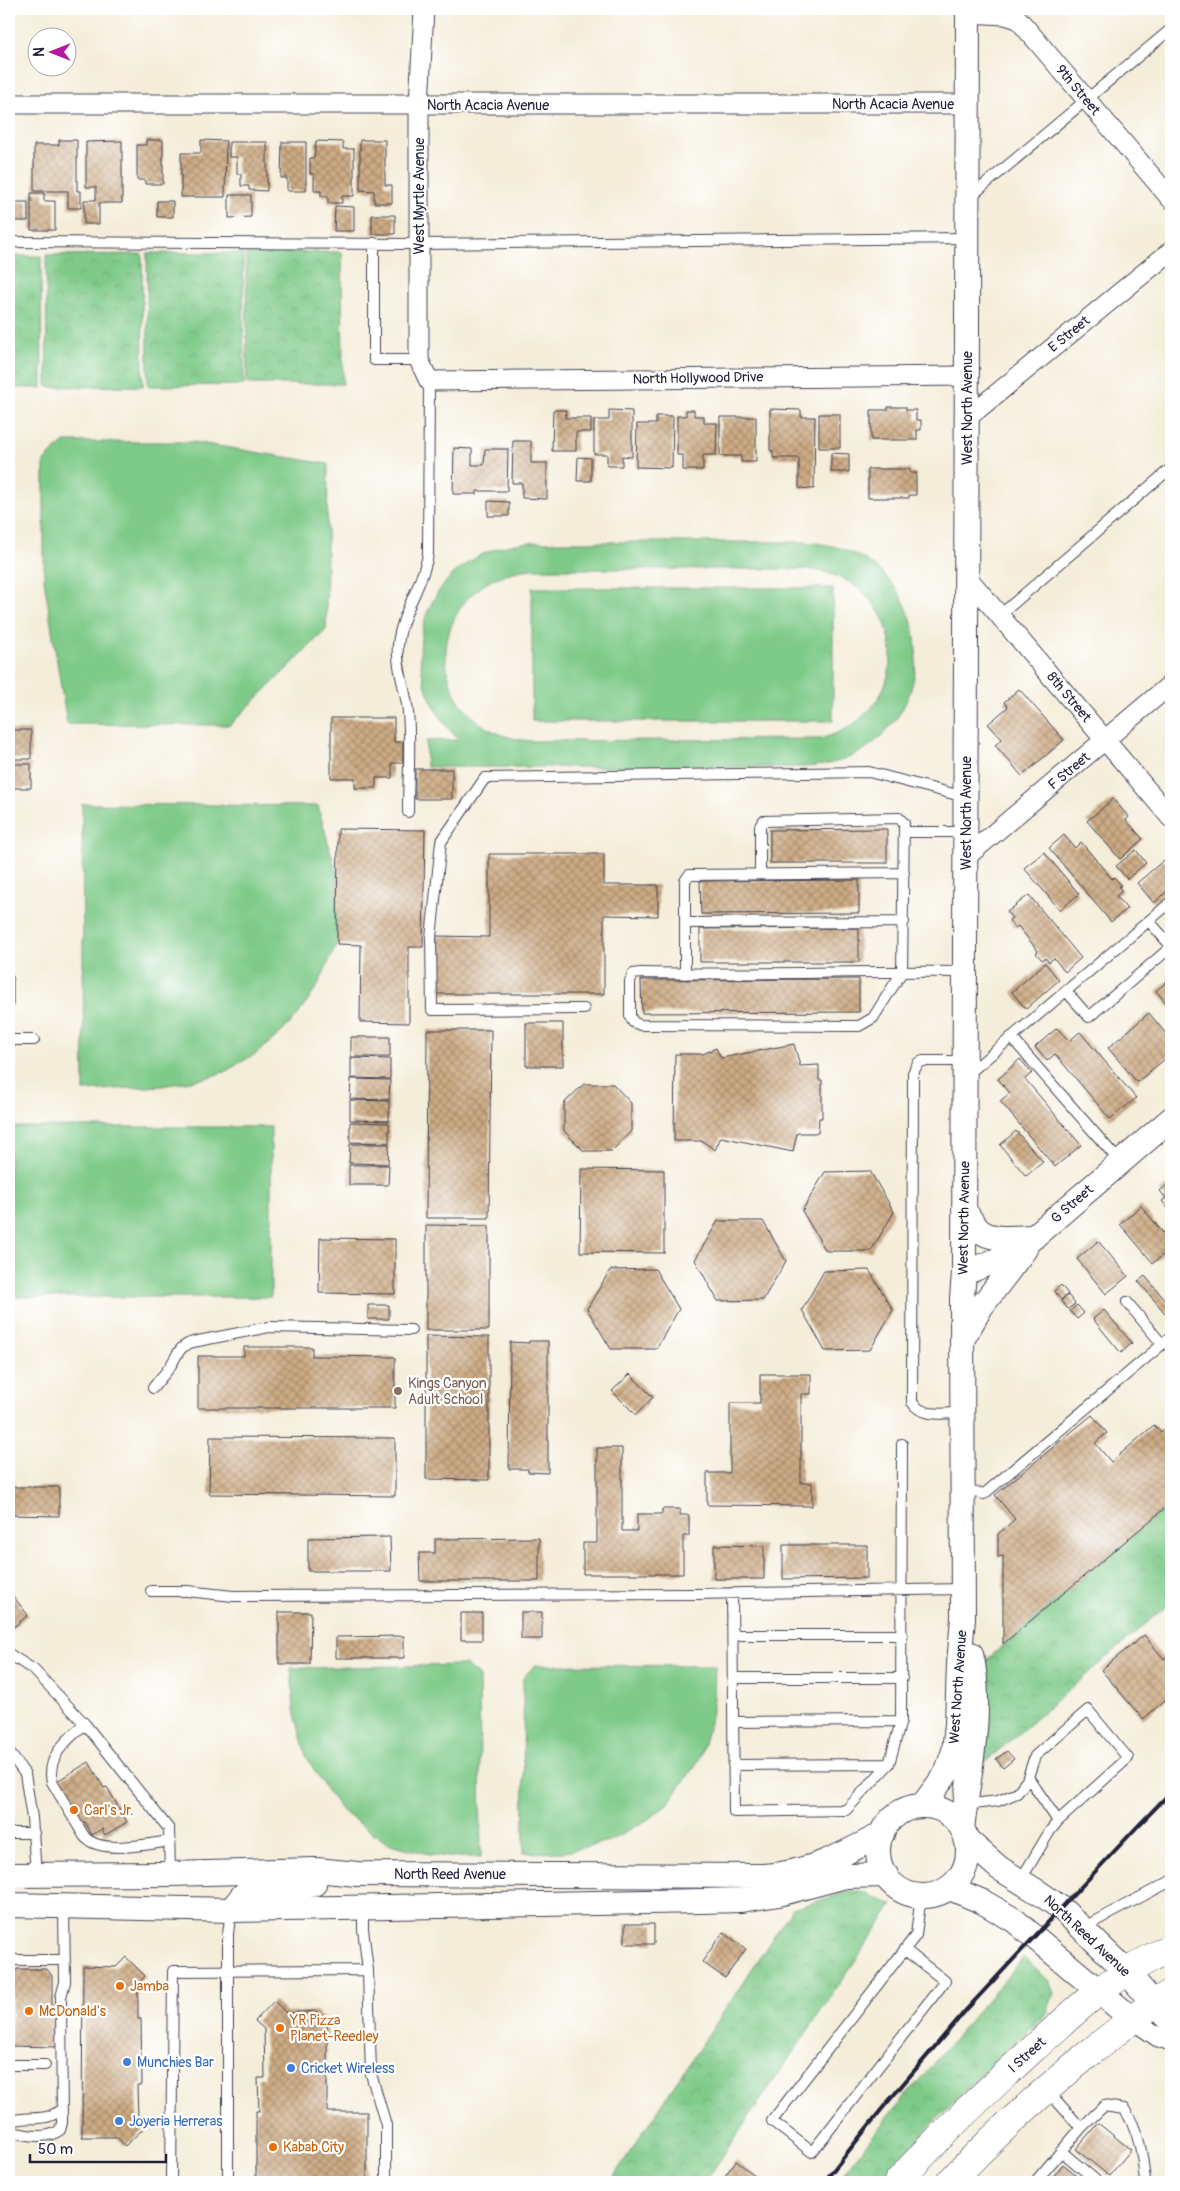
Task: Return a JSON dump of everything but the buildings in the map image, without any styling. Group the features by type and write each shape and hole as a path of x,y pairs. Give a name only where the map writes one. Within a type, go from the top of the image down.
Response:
{"main road":[{"name":"I Street","path":"898,2182 1008,2071 1098,1992 1127,1972 1171,1947"},
{"path":"950,2182 986,2145 1046,2089 1132,2019 1162,1998"}],"street":[{"name":"West Myrtle Avenue","path":"424,9 419,105 419,360 429,381"},
{"name":"9th Street","path":"968,11 1006,14 1018,19 1171,199"},
{"name":"West North Avenue","path":"922,1806 946,1774 954,1750 963,1618 962,1298 964,1273 966,857 968,11"},
{"name":"North Acacia Avenue","path":"9,104 967,104"},
{"name":"E Street","path":"967,418 1171,251"},
{"name":"North Hollywood Drive","path":"429,381 967,376"},
{"name":"8th Street","path":"966,576 1171,818"},
{"name":"F Street","path":"966,857 1171,684"},
{"name":"G Street","path":"964,1273 1015,1253 1171,1119"},
{"path":"964,1210 979,1230 987,1234 1002,1238 1034,1237"},
{"path":"962,1340 981,1307 1034,1237"},
{"name":"West North Avenue","path":"963,1618 975,1677 972,1760 965,1805 964,1834"},
{"path":"922,1806 940,1809 948,1814 964,1834 966,1862 962,1873 950,1888 936,1894 921,1895 902,1890 886,1875 879,1855 882,1834 895,1816 904,1810 922,1806"},
{"name":"North Reed Avenue","path":"9,1875 170,1874 316,1870 357,1874 762,1876 806,1870 841,1856 882,1834"},
{"name":"North Reed Avenue","path":"964,1834 999,1868 1062,1909 1127,1972 1162,1998"},
{"path":"19,1905 93,1890 150,1888 162,1882 170,1874"},
{"path":"231,1910 242,1895 254,1890 316,1884 357,1874"},
{"path":"19,1905 231,1910 741,1900 799,1889 837,1877 886,1875"},
{"path":"554,1904 574,1893 590,1889 618,1887 656,1879 702,1876"},
{"path":"950,1888 983,1902 1014,1920 1132,2019 1158,2037 1171,2041"},
{"path":"1162,1998 1171,2024"}],"lane":[{"path":"967,200 1171,29"},
{"path":"9,242 419,244 967,238"},
{"path":"374,243 374,360 419,360"},
{"path":"408,812 408,711 399,669 398,646 403,622 424,575 428,554 429,381"},
{"path":"1000,614 1171,468"},
{"path":"584,1009 432,1010 431,938 441,842 485,778 870,772 966,797"},
{"path":"760,874 760,826 762,821 899,818 904,823 902,972 873,1018 858,1026 640,1025 633,1022 630,1016 630,990 633,974 640,973 685,974 902,972 965,972"},
{"path":"905,832 966,832"},
{"path":"685,974 685,881 689,875 904,873"},
{"path":"962,1413 925,1413 915,1407 912,1402 913,1073 918,1063 923,1061 964,1069 1011,1037 1171,902"},
{"path":"1066,991 1089,1017 1171,946 1149,920"},
{"path":"685,923 904,922"},
{"path":"1011,1037 1120,1162"},
{"path":"9,1040 34,1040"},
{"path":"1127,1302 1162,1344"},
{"path":"153,1388 179,1350 186,1344 194,1342 269,1327 411,1330"},
{"path":"962,1489 984,1494 1171,1337"},
{"path":"732,1593 734,1812 846,1810 889,1764 901,1721 902,1444"},
{"path":"151,1591 187,1591 233,1596 732,1593 962,1589"},
{"path":"732,1635 902,1634"},
{"path":"9,1654 34,1670 85,1724 169,1829 170,1874"},
{"path":"732,1678 902,1678"},
{"path":"965,1805 1009,1797 1022,1787 1028,1777 1035,1756 1088,1710 1128,1758 1058,1821 1020,1881"},
{"path":"733,1722 901,1721"},
{"path":"85,1724 58,1750 51,1775 52,1782 84,1836 91,1844 100,1846 137,1845 170,1841"},
{"path":"9,1752 25,1774 34,1833 36,1874"},
{"path":"733,1765 889,1764"},
{"path":"1028,1777 1058,1821"},
{"path":"9,1833 34,1833"},
{"path":"1082,1928 1167,1884 1171,1873"},
{"path":"905,1950 945,1981 812,2152 772,2121 916,1935 921,1895"},
{"path":"9,2131 30,2135 56,2133 60,2130 62,2124 61,1997 65,1982 64,1905"},
{"path":"363,1908 363,1929 368,1970 371,2074 386,2125 386,2182"},
{"path":"228,2182 228,1934 231,1910"},
{"path":"9,1960 65,1960"},
{"path":"171,2182 173,1971 368,1970"},
{"path":"9,2066 45,2065"},
{"path":"1046,2089 1081,2128"},
{"path":"1035,2182 1081,2128 1104,2106 1124,2108 1131,2118 1139,2141 1145,2182"},
{"path":"9,2122 23,2119 48,2118 61,2109"},
{"path":"1062,2151 1098,2182"}],"green space":[{"path":"246,252 342,252 343,384 247,384"},
{"path":"147,253 243,253 244,385 148,386"},
{"path":"142,254 143,386 47,387 46,255"},
{"path":"9,256 41,256 42,388 9,388"},
{"path":"64,442 193,442 328,464 326,630 230,725 67,724 44,580 44,461"},
{"path":"531,542 806,542 840,548 860,557 880,571 895,588 907,608 914,630 916,653 914,676 907,698 896,719 872,744 851,757 820,765 805,767 426,767 426,741 459,740 436,710 423,678 420,646 426,616 441,588 464,566 494,550","holes":["532,569 806,569 841,578 867,596 883,620 891,648 888,676 876,702 853,724 820,739 531,741 494,731 467,712 451,685 446,655 451,625 467,599 494,579"]},
{"path":"532,588 833,588 833,721 532,721"},
{"path":"82,804 318,806 337,875 337,944 317,987 297,1016 283,1031 257,1053 224,1072 206,1078 162,1086 84,1091"},
{"path":"9,1127 271,1127 271,1297 9,1297"},
{"path":"1171,1503 1171,1602 984,1763 984,1662"},
{"path":"466,1665 479,1676 481,1857 448,1857 387,1843 342,1811 327,1791 306,1756 294,1710 291,1668"},
{"path":"535,1665 715,1666 714,1698 710,1723 699,1760 667,1805 647,1820 612,1840 566,1852 524,1853 523,1678"},
{"path":"847,1892 862,1892 893,1905 705,2182 610,2182 792,1909"},
{"path":"1024,1957 1049,1981 1054,1993 1047,2013 965,2090 878,2182 837,2182 886,2119"}],"railway":[{"path":"824,2182 881,2110 966,2010 1171,1792"}],"place":[{"name":"Kings Canyon Adult School","path":"398,1391"},
{"name":"Carl's Jr.","path":"74,1810"},
{"name":"Jamba","path":"120,1986"},
{"name":"McDonald's","path":"29,2011"},
{"name":"YR Pizza Planet-Reedley","path":"280,2028"},
{"name":"Munchies Bar","path":"127,2062"},
{"name":"Cricket Wireless","path":"291,2068"},
{"name":"Joyeria Herreras","path":"119,2121"},
{"name":"Kabab City","path":"273,2147"}]}
